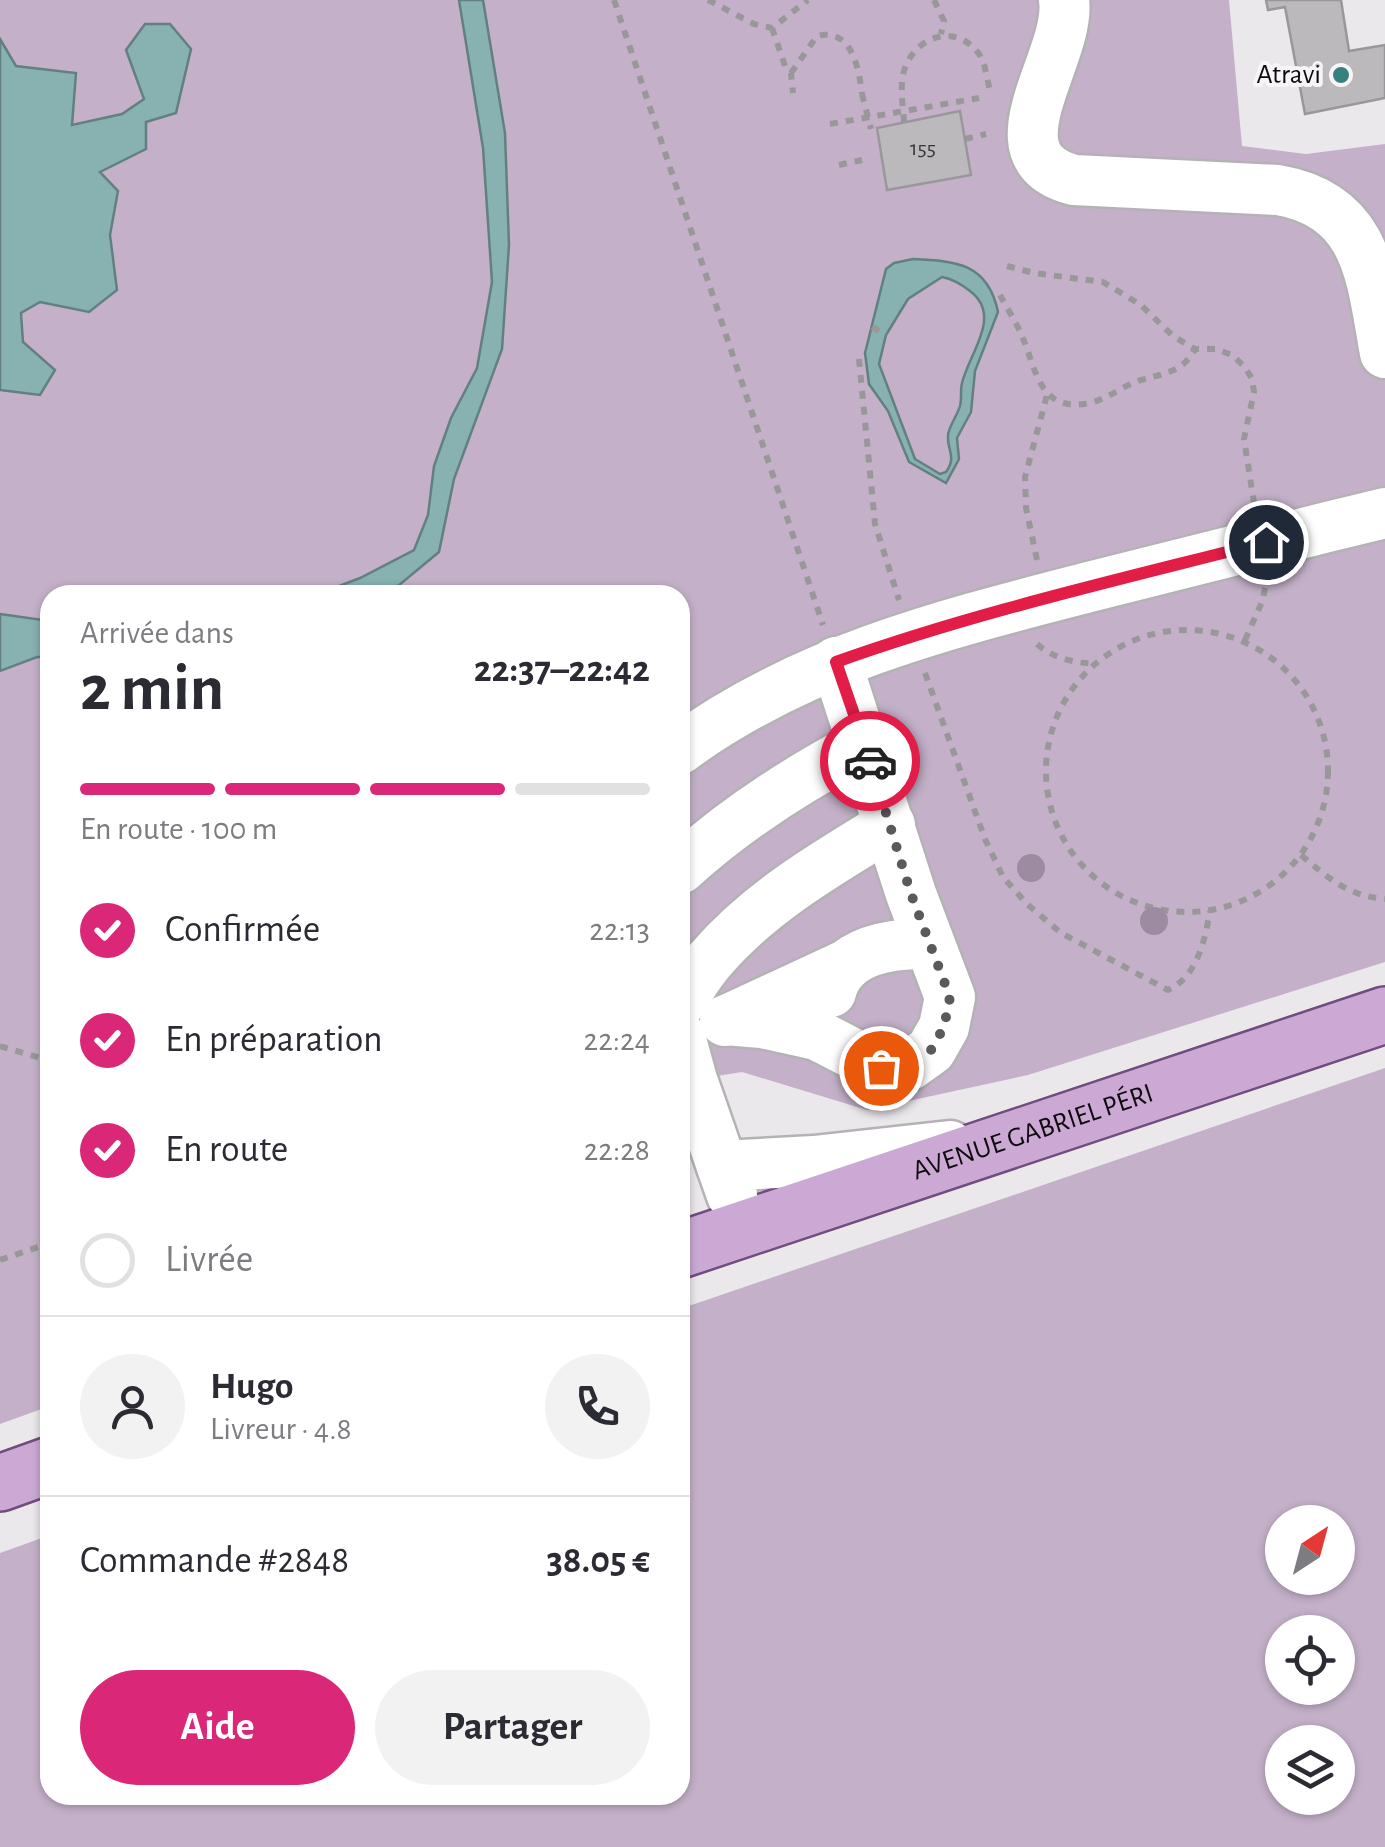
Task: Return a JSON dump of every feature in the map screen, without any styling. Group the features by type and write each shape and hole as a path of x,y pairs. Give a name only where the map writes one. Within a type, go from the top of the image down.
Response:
{"main road":[{"name":"AVENUE GABRIEL PÉRI","path":"690,1247 1385,1015"},
{"path":"0,1482 40,1468"}],"lane":[{"path":"1064,0 1060,44 1033,116 1036,155 1046,168 1074,180 1278,190 1304,194 1327,206 1348,227 1361,248 1370,272 1385,353"},
{"path":"690,743 756,702 836,662 912,636 1034,601 1385,513"},
{"path":"726,1020 818,1035 881,1068 910,1066 931,1050 944,1027 950,997 836,662"},
{"path":"690,861 806,774 864,744"},
{"path":"690,989 709,960 746,924 788,890 890,825"},
{"path":"690,1034 869,951 898,943 929,944"},
{"path":"830,1041 826,1011 832,985 848,964"},
{"path":"690,1068 744,1228"},
{"path":"722,1166 814,1162 1005,1139"}],"path":[{"path":"614,0 836,662"},
{"path":"772,28 808,0"},
{"path":"934,0 944,21 942,34"},
{"path":"711,1 754,24 772,28"},
{"path":"772,28 785,66 792,73"},
{"path":"793,92 792,73 810,43 826,33 838,37 854,54 870,129"},
{"path":"904,122 905,68 920,47 942,34 966,42 980,56 990,91"},
{"path":"830,124 979,98"},
{"path":"965,139 986,134"},
{"path":"839,165 862,160"},
{"path":"1007,266 1034,274 1104,282 1123,292 1173,336 1195,349 1216,349 1232,355 1252,379 1254,392 1245,426 1245,452 1252,496 1266,542 1268,574 1245,640"},
{"path":"1000,295 1047,395 1078,405 1174,372 1189,361 1195,349"},
{"path":"872,327 886,335"},
{"path":"859,359 876,524 985,839 1003,877 1061,933 1168,990 1177,986 1194,965 1205,940 1210,911"},
{"path":"1034,601 1038,567 1024,478 1047,395"},
{"path":"1191,630 1220,632 1245,640 1270,655 1306,694 1326,742 1326,795 1320,819 1301,855 1250,898 1210,911 1165,911 1138,904 1095,879 1074,856 1060,831 1046,779 1046,752 1066,700 1082,677 1119,648 1142,637 1191,630"},
{"path":"1301,855 1361,897 1385,899"},
{"path":"0,1046 40,1058"},
{"path":"0,1260 40,1246"}],"shaded area":[{"path":"0,0 1229,0 1242,146 1306,154 1385,144 1385,962 1028,1075 867,1110 742,1072 690,1081 690,585 40,585 40,1410 0,1424"},
{"path":"1385,1068 1385,1847 0,1847 0,1553 40,1539 40,1805 690,1805 690,1306"}],"water":[{"path":"459,0 483,0 505,133 509,245 502,349 454,479 439,552 399,585 342,585 414,550 428,515 434,466 451,418 477,368 492,282 483,148"},
{"path":"145,24 170,24 191,49 176,113 146,122 146,149 100,172 118,191 110,235 117,290 89,312 40,302 21,313 23,342 55,370 40,395 0,390 0,39 16,66 76,73 72,125 122,114 144,99 126,50"},
{"path":"929,260 968,268 987,283 998,312 975,371 971,412 957,438 959,459 946,483 909,462 888,411 869,384 865,353 886,269 894,263","holes":["942,277 970,291 984,312 984,323 949,432 951,462 946,472 940,474 915,459 879,364 886,335 908,299"]},
{"path":"0,614 40,620 40,657 0,671"}],"building":[{"name":"Atravi","path":"1266,0 1341,0 1349,51 1385,45 1385,98 1305,114 1285,7 1268,10"},
{"path":"960,111 971,175 887,190 877,128"}],"way so far":[{"path":"870,761 911,894 950,997 944,1027 931,1050 910,1066 881,1068"}],"place":[{"name":"Atravi","path":"1341,75"}],"route":[{"path":"870,761 836,662 1034,601 1266,542"}]}
